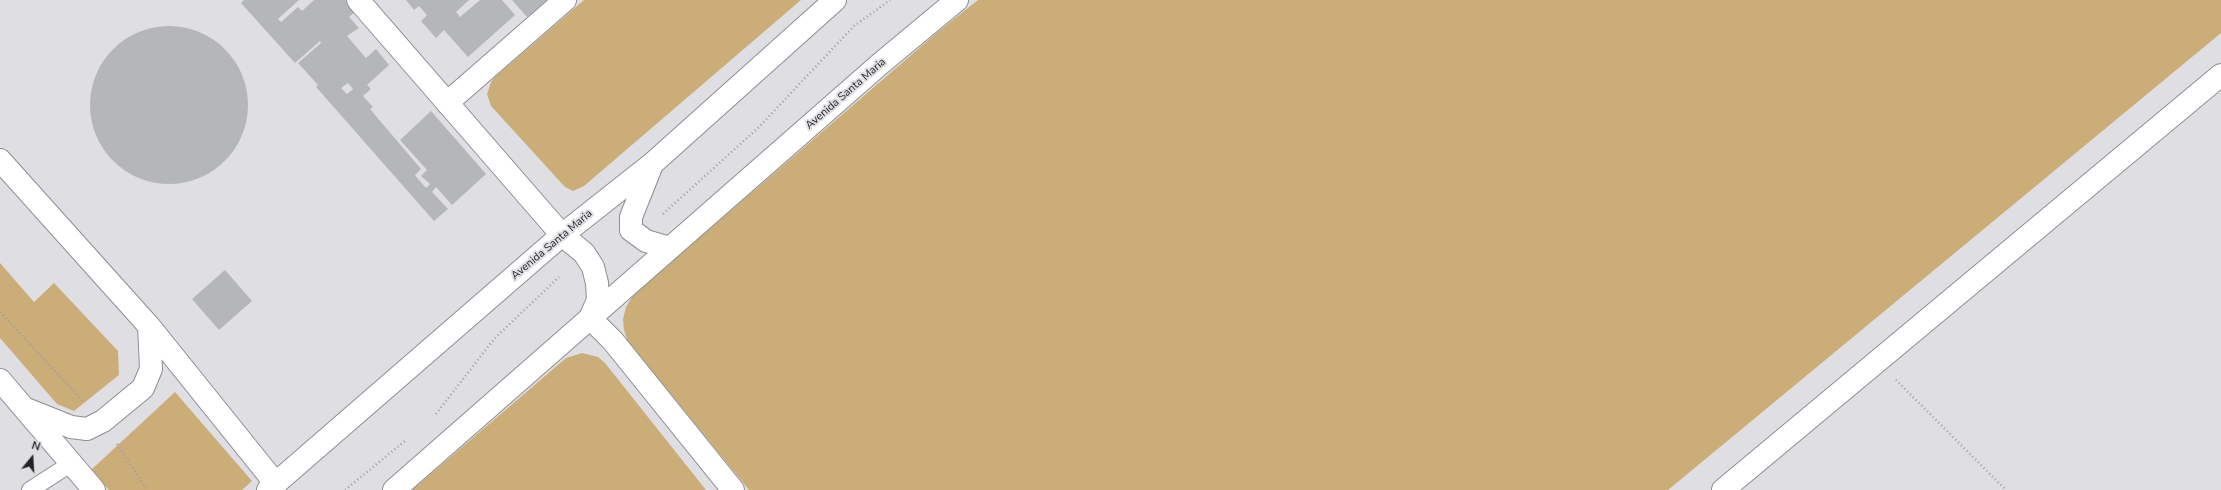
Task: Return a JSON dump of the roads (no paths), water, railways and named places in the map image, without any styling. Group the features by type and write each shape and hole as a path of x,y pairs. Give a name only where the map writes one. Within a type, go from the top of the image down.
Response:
{"street":[{"path":"358,0 562,235 584,253 593,267 598,283 598,300 590,318 613,340 733,490"},
{"path":"447,102 565,0"},
{"name":"Avenida Santa Maria","path":"272,487 562,235 652,164 835,0"},
{"name":"Avenida Santa Maria","path":"394,490 880,64 957,0"},
{"path":"1723,490 2221,75"},
{"path":"0,160 149,326 272,487"},
{"path":"652,164 631,217 631,230 646,241 670,248"},
{"path":"26,409 71,427 88,429 102,422 143,388 151,369 149,326"},
{"path":"0,380 94,490"}],"lane":[{"path":"30,490 72,463"}]}
